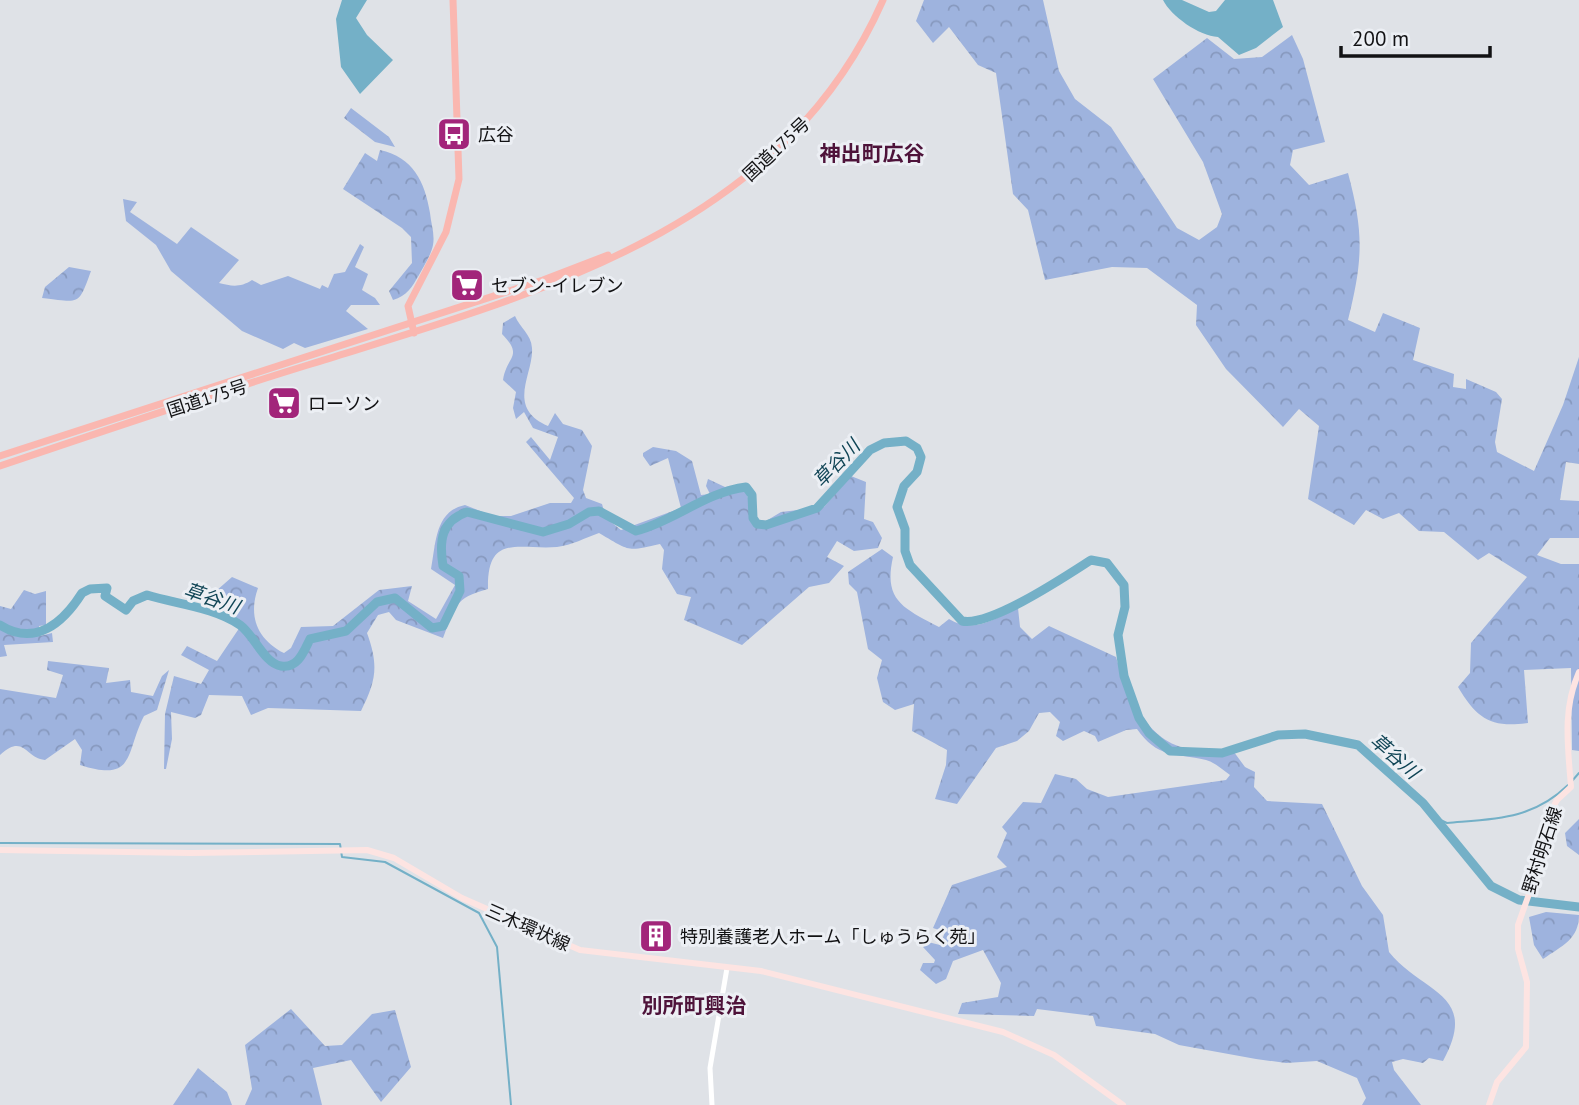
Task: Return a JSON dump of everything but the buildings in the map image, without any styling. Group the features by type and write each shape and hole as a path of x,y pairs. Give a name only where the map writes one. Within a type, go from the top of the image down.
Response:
{"highway":[{"path":"414,333 410,320 410,302 438,253 458,187 453,0"},
{"name":"国道175号","path":"0,466 501,305 623,251 708,207 777,151 810,117 836,83 883,0"},
{"name":"国道175号","path":"0,456 623,251"}],"main road":[{"name":"野村明石線","path":"1489,1105 1497,1082 1526,1047 1526,973 1517,936 1522,909 1545,849 1551,811 1557,800 1569,791 1571,781 1567,713 1571,689 1579,671"},
{"name":"三木環状線","path":"0,850 191,853 367,850 394,858 462,898 580,950 789,977 1003,1031 1054,1055 1123,1105"}],"street":[{"path":"712,1105 710,1068 727,968"}],"green space":[{"path":"924,0 1043,0 1059,71 1075,99 1111,127 1177,228 1199,240 1217,227 1222,214 1203,162 1153,79 1207,38 1234,59 1262,57 1292,35 1303,59 1325,142 1293,150 1290,165 1309,185 1348,173 1357,213 1359,263 1348,320 1375,332 1383,313 1420,328 1413,360 1454,374 1453,387 1466,389 1466,379 1496,392 1502,399 1495,442 1497,452 1534,471 1563,405 1579,357 1579,464 1566,462 1560,500 1579,501 1579,538 1550,538 1537,555 1561,564 1579,564 1579,751 1572,750 1571,668 1524,670 1528,723 1504,724 1486,719 1472,707 1458,687 1470,673 1471,643 1527,577 1489,553 1478,560 1444,532 1419,531 1399,513 1383,519 1366,510 1354,525 1308,499 1319,426 1299,409 1283,427 1226,369 1196,325 1197,305 1147,268 1112,267 1045,280 1028,210 1013,194 996,73 978,65 949,27 933,43 916,21"},
{"path":"351,108 389,137 395,147 375,142 344,118"},
{"path":"380,150 401,158 416,172 425,191 433,233 431,253 416,279 406,293 393,300 389,291 412,263 411,237 402,228 343,189 365,153 377,161"},
{"path":"123,199 137,202 130,212 177,244 191,227 239,260 219,283 228,285 239,285 252,280 261,285 288,276 320,289 322,285 328,288 334,274 345,272 360,244 364,247 355,267 368,274 362,290 375,298 380,305 351,305 346,311 368,329 305,348 294,343 283,349 242,331 171,271 156,245 126,221"},
{"path":"69,267 91,271 80,296 71,301 42,298 45,287"},
{"path":"515,316 530,339 532,348 525,390 528,409 535,418 548,426 555,413 563,424 582,430 592,446 583,490 586,498 602,504 606,518 621,530 681,508 668,458 650,466 643,456 643,453 653,447 676,451 692,461 701,495 710,494 706,486 708,479 725,487 746,484 751,520 766,521 781,512 824,507 851,476 866,482 864,519 873,522 882,538 878,548 854,551 837,541 827,557 844,566 829,583 809,587 742,645 684,620 691,597 677,594 662,569 664,550 660,544 628,548 599,533 557,547 508,548 493,559 488,589 468,596 457,605 443,638 396,620 389,612 378,615 367,633 373,655 374,673 361,711 268,708 251,715 242,696 209,695 201,715 195,718 171,712 172,739 164,769 165,714 174,676 201,684 209,670 181,655 187,646 217,661 242,624 208,598 232,577 258,588 254,608 257,626 267,641 284,653 291,648 301,627 333,626 379,590 412,586 408,601 436,619 455,585 431,569 434,549 442,521 455,508 465,505 493,516 511,516 550,503 571,503 574,498 526,442 531,437 550,460 558,437 533,428 524,412 516,419 513,408 516,392 503,380 513,352 502,334 503,323"},
{"path":"882,549 893,557 891,584 894,593 906,608 916,614 939,627 949,619 975,625 1018,608 1020,627 1032,639 1049,626 1116,657 1142,716 1168,741 1186,748 1206,751 1231,748 1245,767 1255,772 1254,787 1267,801 1322,804 1362,886 1383,915 1389,952 1443,997 1451,1008 1455,1021 1453,1039 1443,1061 1429,1058 1423,1063 1403,1059 1392,1062 1394,1070 1421,1105 1362,1105 1366,1098 1357,1078 1317,1061 1286,1063 1179,1045 1155,1034 1096,1026 1093,1016 1037,1009 1034,1016 958,1014 962,1003 998,997 1001,983 983,950 953,961 946,979 936,984 920,970 923,963 934,963 935,960 923,947 928,942 940,945 945,932 933,928 952,885 1007,867 997,857 1007,833 1002,827 1023,802 1041,803 1055,774 1076,779 1087,789 1108,797 1226,780 1230,775 1209,761 1159,750 1137,729 1126,730 1098,742 1095,736 1084,731 1063,741 1056,736 1060,722 1050,712 1039,713 1029,731 1017,741 996,748 957,804 935,799 946,765 947,750 912,731 914,704 895,710 883,702 877,678 882,660 868,649 857,592 849,584 848,572"},
{"path":"24,590 35,594 46,591 46,625 39,626 40,636 52,633 53,642 4,645 7,656 0,657 0,606 11,609"},
{"path":"48,661 109,668 106,683 130,680 131,692 153,696 162,676 169,670 157,710 144,716 130,753 120,767 98,770 80,765 82,750 75,739 45,760 20,746 14,746 0,755 0,689 56,698 63,675 47,670"},
{"path":"1579,819 1579,855 1567,846 1565,833"},
{"path":"1546,912 1579,915 1573,936 1543,959 1534,945 1529,917"},
{"path":"291,1009 325,1046 342,1045 372,1014 395,1010 411,1067 381,1102 351,1060 313,1068 322,1105 245,1105 252,1089 245,1045"},
{"path":"198,1068 227,1092 232,1105 173,1105"}],"shaded area":[{"path":"342,0 367,0 356,18 367,35 393,60 360,94 341,67 336,19"},
{"path":"1163,0 1182,0 1209,12 1216,11 1225,0 1273,0 1283,27 1256,48 1239,55 1218,37 1186,24"}],"waterway":[{"name":"草谷川","path":"0,625 13,631 36,632 57,622 82,593 90,589 107,588 105,596 126,610 133,601 147,595 219,614 240,625 269,660 281,666 292,665 300,658 310,639 346,631 377,602 395,598 432,628 443,626 460,591 459,576 443,566 442,540 447,526 467,512 543,532 569,524 589,512 599,511 636,531 664,521 704,500 746,487 752,495 753,518 757,524 766,525 817,508 870,450 884,443 906,441 917,448 921,457 917,472 904,486 897,507 905,529 905,551 910,565 962,621 975,621 1009,609 1091,560 1107,563 1124,585 1125,607 1118,635 1124,676 1139,718 1149,733 1170,751 1222,753 1278,735 1305,734 1358,745 1423,803 1491,886 1519,900 1579,907"},
{"path":"1572,781 1579,773"},
{"path":"1436,818 1447,823 1512,816 1541,805 1568,785"},
{"path":"0,843 340,844 342,857 385,862 479,913 497,947 511,1105"}],"place":[{"name":"広谷","path":"454,134"},
{"name":"セブン-イレブン","path":"467,285"},
{"name":"ローソン","path":"284,403"},
{"name":"特別養護老人ホーム「しゅうらく苑」","path":"656,936"}],"district":[{"name":"神出町広谷","path":"872,153"},
{"name":"別所町興治","path":"694,1005"}]}
